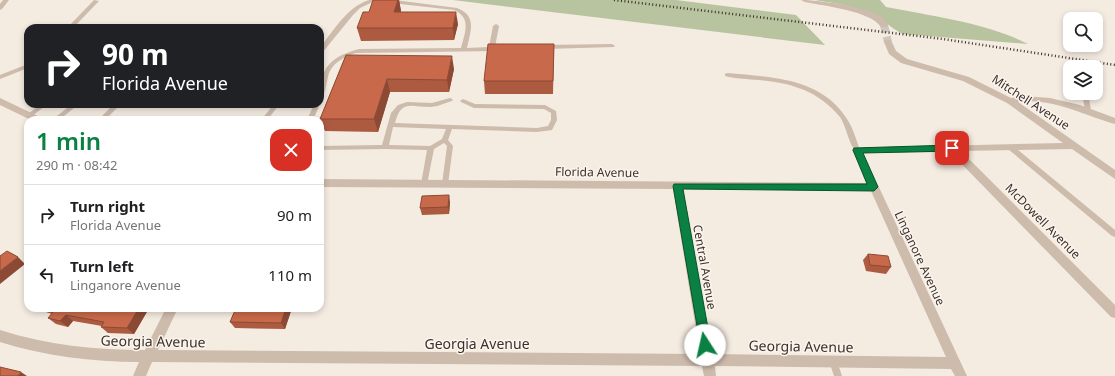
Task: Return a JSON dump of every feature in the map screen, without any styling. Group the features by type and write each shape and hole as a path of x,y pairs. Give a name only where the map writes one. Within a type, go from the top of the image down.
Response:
{"street":[{"path":"805,0 868,13 876,16 884,25"},
{"name":"Mitchell Avenue","path":"888,42 892,52 904,61 966,79 1010,101 1115,175"},
{"path":"1010,101 1020,99 1042,100 1088,110 1115,120"},
{"path":"0,101 30,115"},
{"path":"857,150 1074,146"},
{"name":"McDowell Avenue","path":"952,148 1115,313"},
{"name":"Linganore Avenue","path":"857,150 961,376"},
{"name":"Florida Avenue","path":"324,183 874,187"},
{"name":"Central Avenue","path":"677,186 710,376"},
{"path":"139,376 170,312"},
{"name":"Georgia Avenue","path":"0,336 24,344 66,352 109,356 833,361 955,364"}],"lane":[{"path":"0,8 6,0"},
{"path":"324,47 354,10 363,3 374,0"},
{"path":"382,0 455,10 465,13 468,17 468,23 464,50"},
{"path":"74,24 96,1"},
{"path":"492,49 496,26"},
{"path":"537,48 612,46"},
{"path":"324,70 340,59 359,51 500,49"},
{"path":"0,77 24,68"},
{"path":"727,75 793,82 816,91 843,117 857,150"},
{"path":"385,147 394,112 400,106 407,104 432,105 450,100"},
{"path":"1086,100 1088,110"},
{"path":"390,125 537,130 550,128 554,120 554,112 545,107 474,106 463,101"},
{"path":"30,115 40,108"},
{"path":"60,116 71,108"},
{"path":"105,116 114,108"},
{"path":"267,116 274,108"},
{"path":"324,148 431,148 445,140 450,127"},
{"path":"445,140 450,146 445,184"},
{"path":"1010,147 1115,234"},
{"path":"424,184 431,148"},
{"path":"833,361 838,376"}],"green space":[{"path":"453,0 676,0 796,15 825,45"},
{"path":"815,0 880,0 886,7 977,25 1028,44 903,34 870,13 850,7"}],"building":[{"path":"373,0 398,0 394,12 456,12 453,28 357,28 363,12 369,12"},
{"path":"488,44 554,44 553,81 484,81"},
{"path":"346,55 452,56 447,80 387,79 374,119 324,119 324,116 321,116"},
{"path":"449,195 448,207 420,208 422,196"},
{"path":"7,251 18,257 0,271 0,256"},
{"path":"868,254 888,256 891,267 870,265"},
{"path":"53,312 137,312 127,328 101,327 104,322 66,315 60,321 48,318"},
{"path":"234,312 285,312 281,323 230,322"},
{"path":"0,367 21,372 18,376 0,376"}],"tunnel":[{"path":"884,25 888,42"}],"railway":[{"path":"614,0 943,39 1115,65"}],"route":[{"path":"705,345 677,186 874,187 857,150 952,148"}]}
